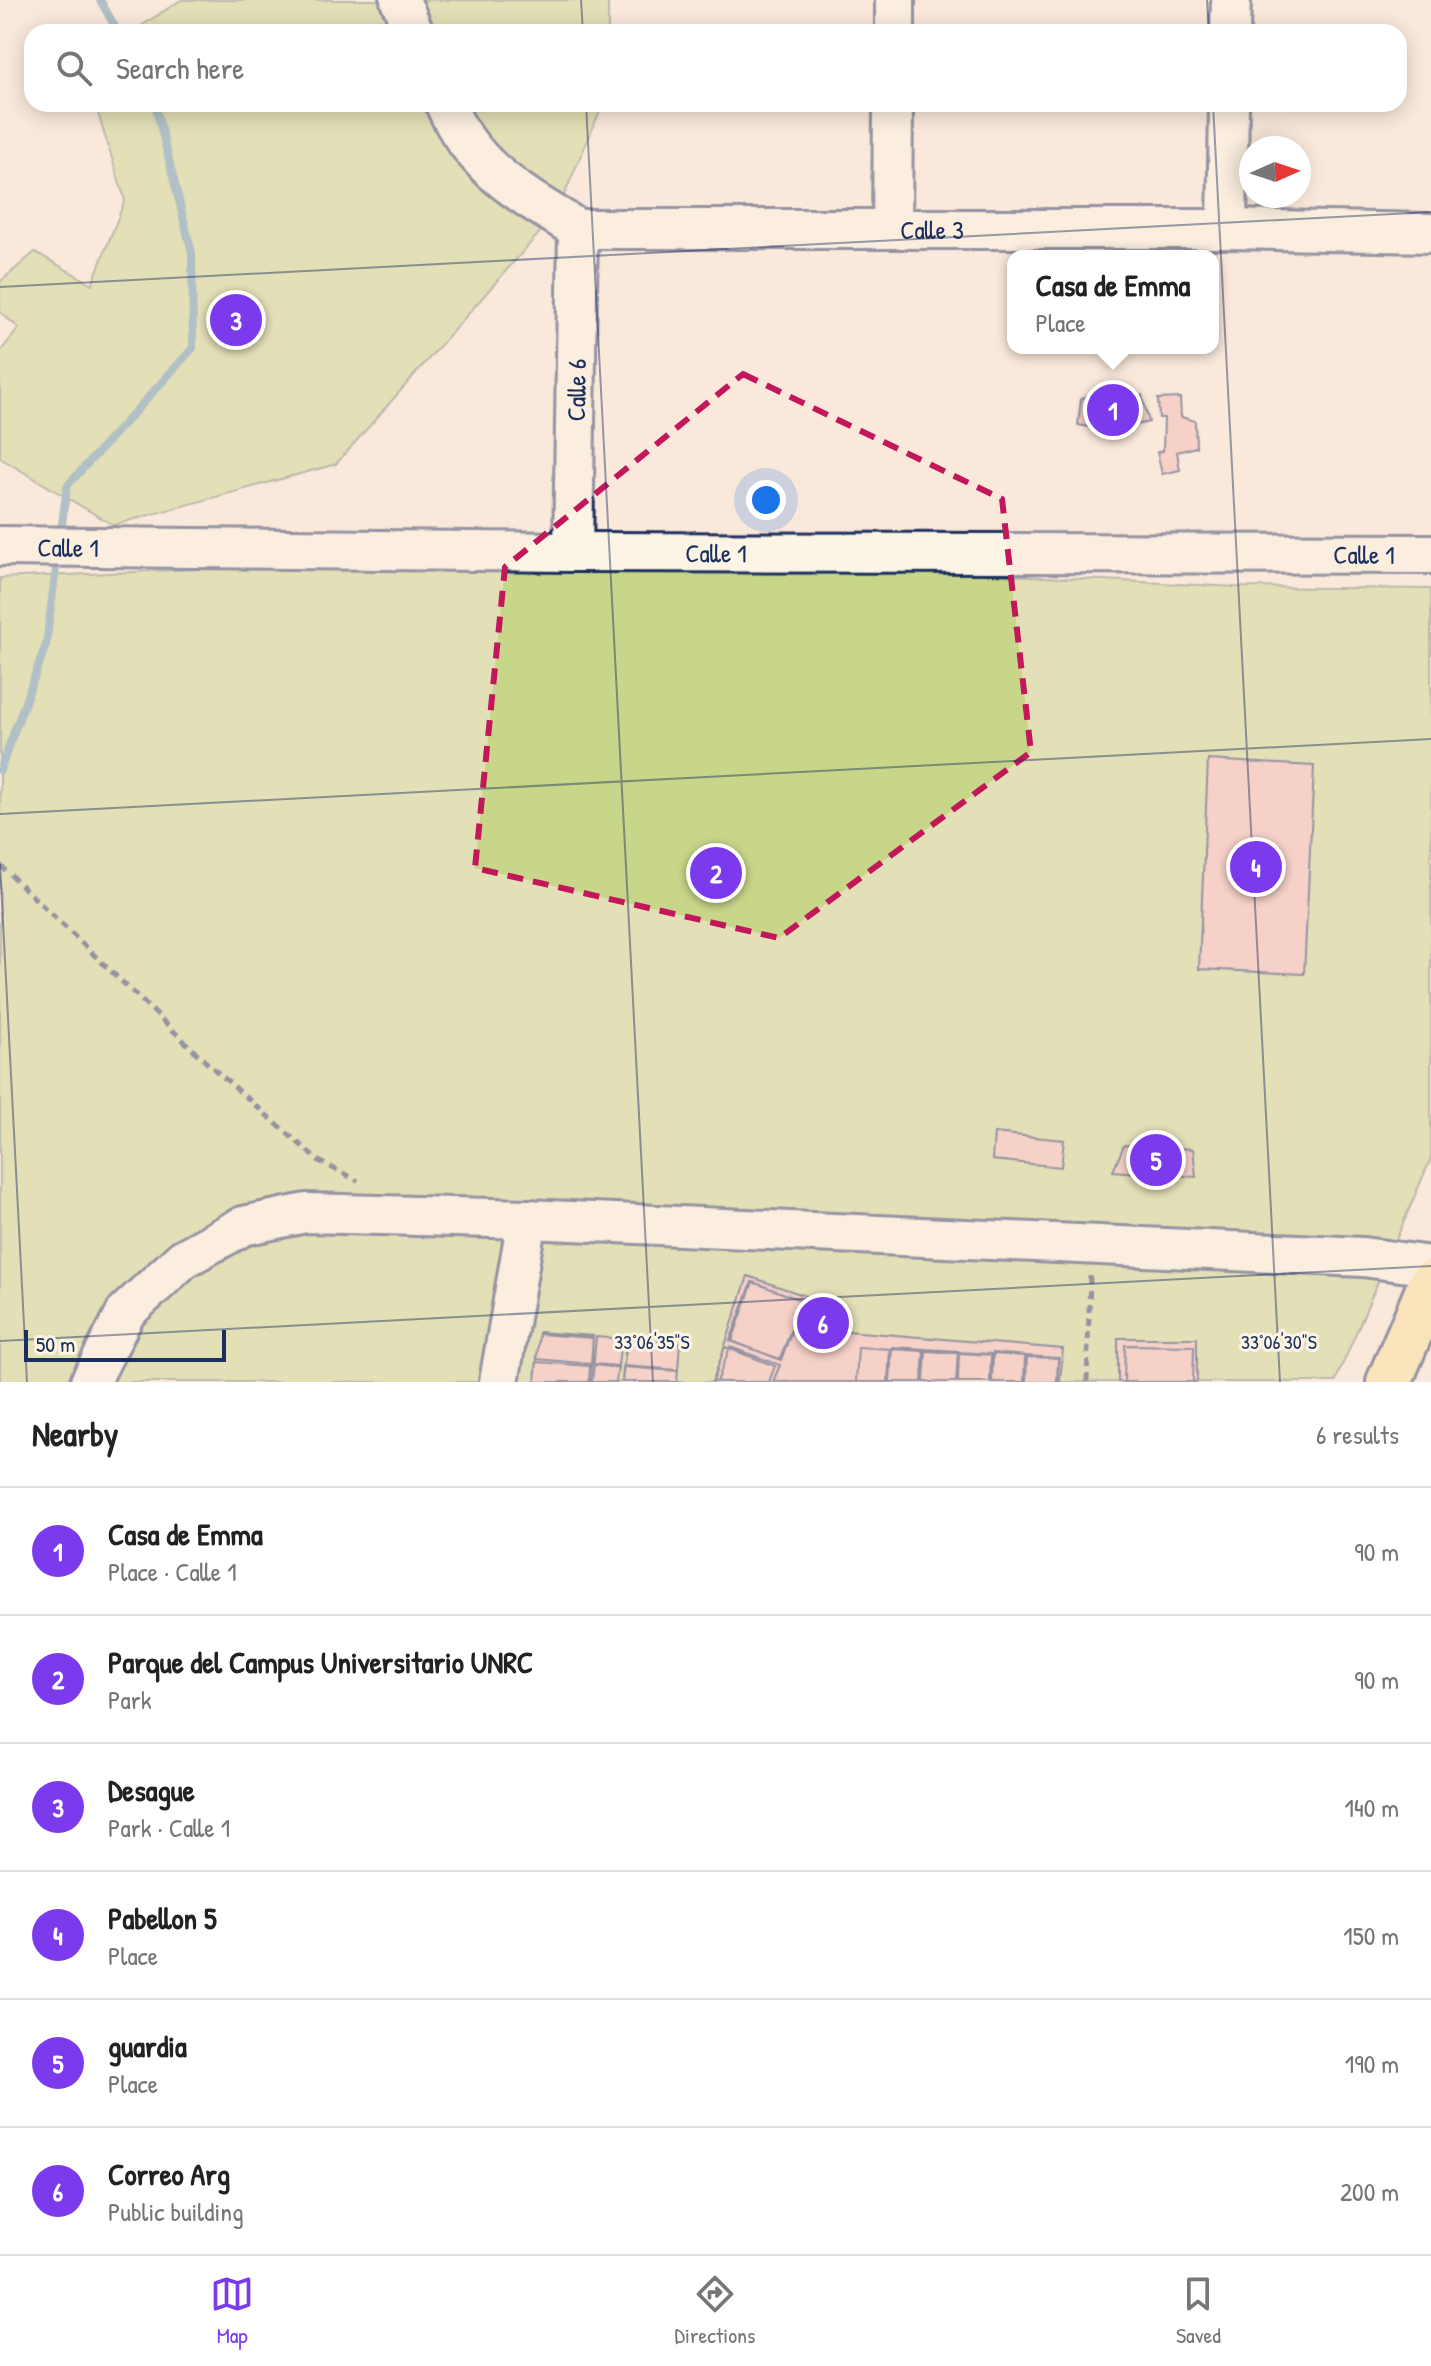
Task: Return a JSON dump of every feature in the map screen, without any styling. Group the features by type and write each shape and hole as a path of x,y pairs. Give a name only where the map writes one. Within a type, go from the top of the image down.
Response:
{"main road":[{"path":"1389,1382 1431,1283"}],"street":[{"path":"400,0 410,24"},
{"path":"895,0 895,24"},
{"path":"1230,24 1231,0"},
{"path":"450,112 474,155 517,191 578,229"},
{"path":"892,229 893,112"},
{"path":"1227,229 1229,112"},
{"name":"Calle 3","path":"578,229 1227,229 1431,233"},
{"name":"Calle 6","path":"573,552 578,229"},
{"name":"Calle 1","path":"0,546 573,552 1431,554"},
{"path":"90,1382 126,1312 183,1259 243,1226 306,1213 527,1219 1363,1257 1431,1266"},
{"path":"499,1382 527,1219"}],"path":[{"path":"0,865 206,1062 319,1161 359,1182"},
{"path":"1087,1382 1091,1247"}],"highlighted area":[{"path":"743,374 1002,499 1031,752 779,938 475,868 505,567"}],"green space":[{"path":"181,0 608,0 608,24 144,24"},
{"path":"98,112 600,112 556,214 336,464 113,525 0,458 0,352 19,328 0,312 0,282 35,252 92,284 125,200"},
{"path":"573,552 1236,587 1431,589 1431,1158 1335,1382 0,1382 0,578"}],"building":[{"path":"1100,390 1122,401 1142,395 1149,422 1128,427 1126,419 1094,428 1078,425 1081,399"},
{"path":"1180,398 1181,417 1195,421 1196,447 1177,452 1180,470 1162,474 1157,452 1163,451 1164,418 1159,418 1158,399"},
{"path":"1208,760 1314,766 1304,974 1199,969"},
{"path":"994,1133 1064,1140 1061,1167 992,1160"},
{"path":"1124,1145 1193,1149 1196,1177 1113,1171"},
{"path":"748,1276 820,1301 818,1309 839,1313 836,1330 1063,1349 1060,1382 713,1382"},
{"path":"752,1282 802,1300 780,1359 730,1341"},
{"path":"753,1282 803,1301 781,1360 732,1341"},
{"path":"817,1315 831,1319 828,1332 814,1328"},
{"path":"539,1332 593,1336 591,1364 537,1359"},
{"path":"539,1334 593,1338 590,1382 535,1382"},
{"path":"596,1337 621,1339 618,1366 593,1364"},
{"path":"596,1337 621,1339 616,1382 592,1382"},
{"path":"1118,1338 1197,1338 1197,1382 1118,1382"},
{"path":"626,1339 680,1343 678,1370 624,1366"},
{"path":"627,1339 680,1343 677,1382 622,1382"},
{"path":"1125,1345 1194,1346 1193,1382 1124,1382"},
{"path":"725,1347 775,1366 769,1382 712,1382"},
{"path":"730,1347 780,1365 773,1382 717,1382"},
{"path":"858,1347 890,1349 888,1382 856,1382"},
{"path":"858,1347 891,1349 889,1382 856,1382"},
{"path":"892,1347 925,1349 922,1382 890,1382"},
{"path":"891,1349 924,1351 922,1382 890,1382"},
{"path":"925,1349 958,1351 956,1382 924,1382"},
{"path":"926,1351 958,1353 956,1382 924,1382"},
{"path":"959,1352 991,1354 990,1382 957,1382"},
{"path":"959,1353 992,1355 991,1382 958,1382"},
{"path":"993,1353 1026,1356 1025,1382 992,1382"},
{"path":"993,1354 1025,1356 1024,1382 991,1382"},
{"path":"1026,1356 1058,1358 1057,1382 1024,1382"},
{"path":"1027,1357 1059,1358 1058,1382 1026,1382"},
{"path":"537,1362 590,1366 589,1382 535,1382"},
{"path":"594,1365 618,1368 616,1382 592,1382"},
{"path":"623,1367 678,1371 677,1382 622,1382"}],"waterway":[{"path":"100,0 114,24"},
{"path":"62,524 67,486 193,348 192,253 157,112"},
{"path":"0,770 46,645 56,568"}],"place":[{"name":"Desague","path":"236,320"},
{"name":"Casa de Emma","path":"1113,410"},
{"name":"Pabellon 5","path":"1256,867"},
{"name":"Parque del Campus Universitario UNRC","path":"716,873"},
{"name":"guardia","path":"1156,1160"},
{"name":"Correo Arg","path":"823,1323"}]}
